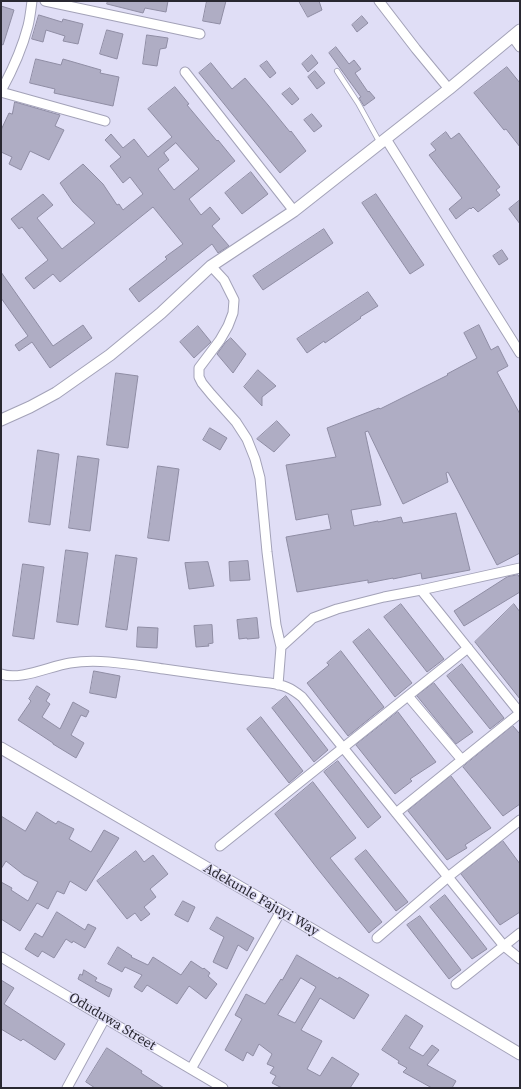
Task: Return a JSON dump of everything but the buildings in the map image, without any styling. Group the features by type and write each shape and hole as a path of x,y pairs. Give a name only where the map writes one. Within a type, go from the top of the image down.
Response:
{"street":[{"path":"32,1 28,26 13,67 1,92 106,121"},
{"path":"44,1 200,34"},
{"path":"379,1 448,89"},
{"path":"1,420 56,393 110,356 160,314 211,266 294,210 383,141 516,33 520,47"},
{"path":"185,72 294,210"},
{"path":"383,141 520,353"},
{"path":"211,266 224,280 234,300 233,313 220,340 200,368 199,377 211,394 236,422 247,439 255,459 260,478 276,625 281,647 278,684"},
{"path":"281,647 313,618 337,609 384,597 520,568"},
{"path":"396,813 520,713 421,590"},
{"path":"220,846 468,648"},
{"path":"1,674 22,675 69,663 89,661 132,665 278,684 293,690 302,697 504,946 520,959"},
{"path":"408,696 462,760"},
{"name":"Adekunle Fajuyi Way","path":"1,748 281,911 520,1054"},
{"path":"377,938 520,820"},
{"path":"191,1069 281,911"},
{"path":"456,984 520,933"},
{"name":"Oduduwa Street","path":"1,957 223,1088"},
{"path":"67,1088 105,1018"}],"lane":[{"path":"336,71 383,141"}]}
